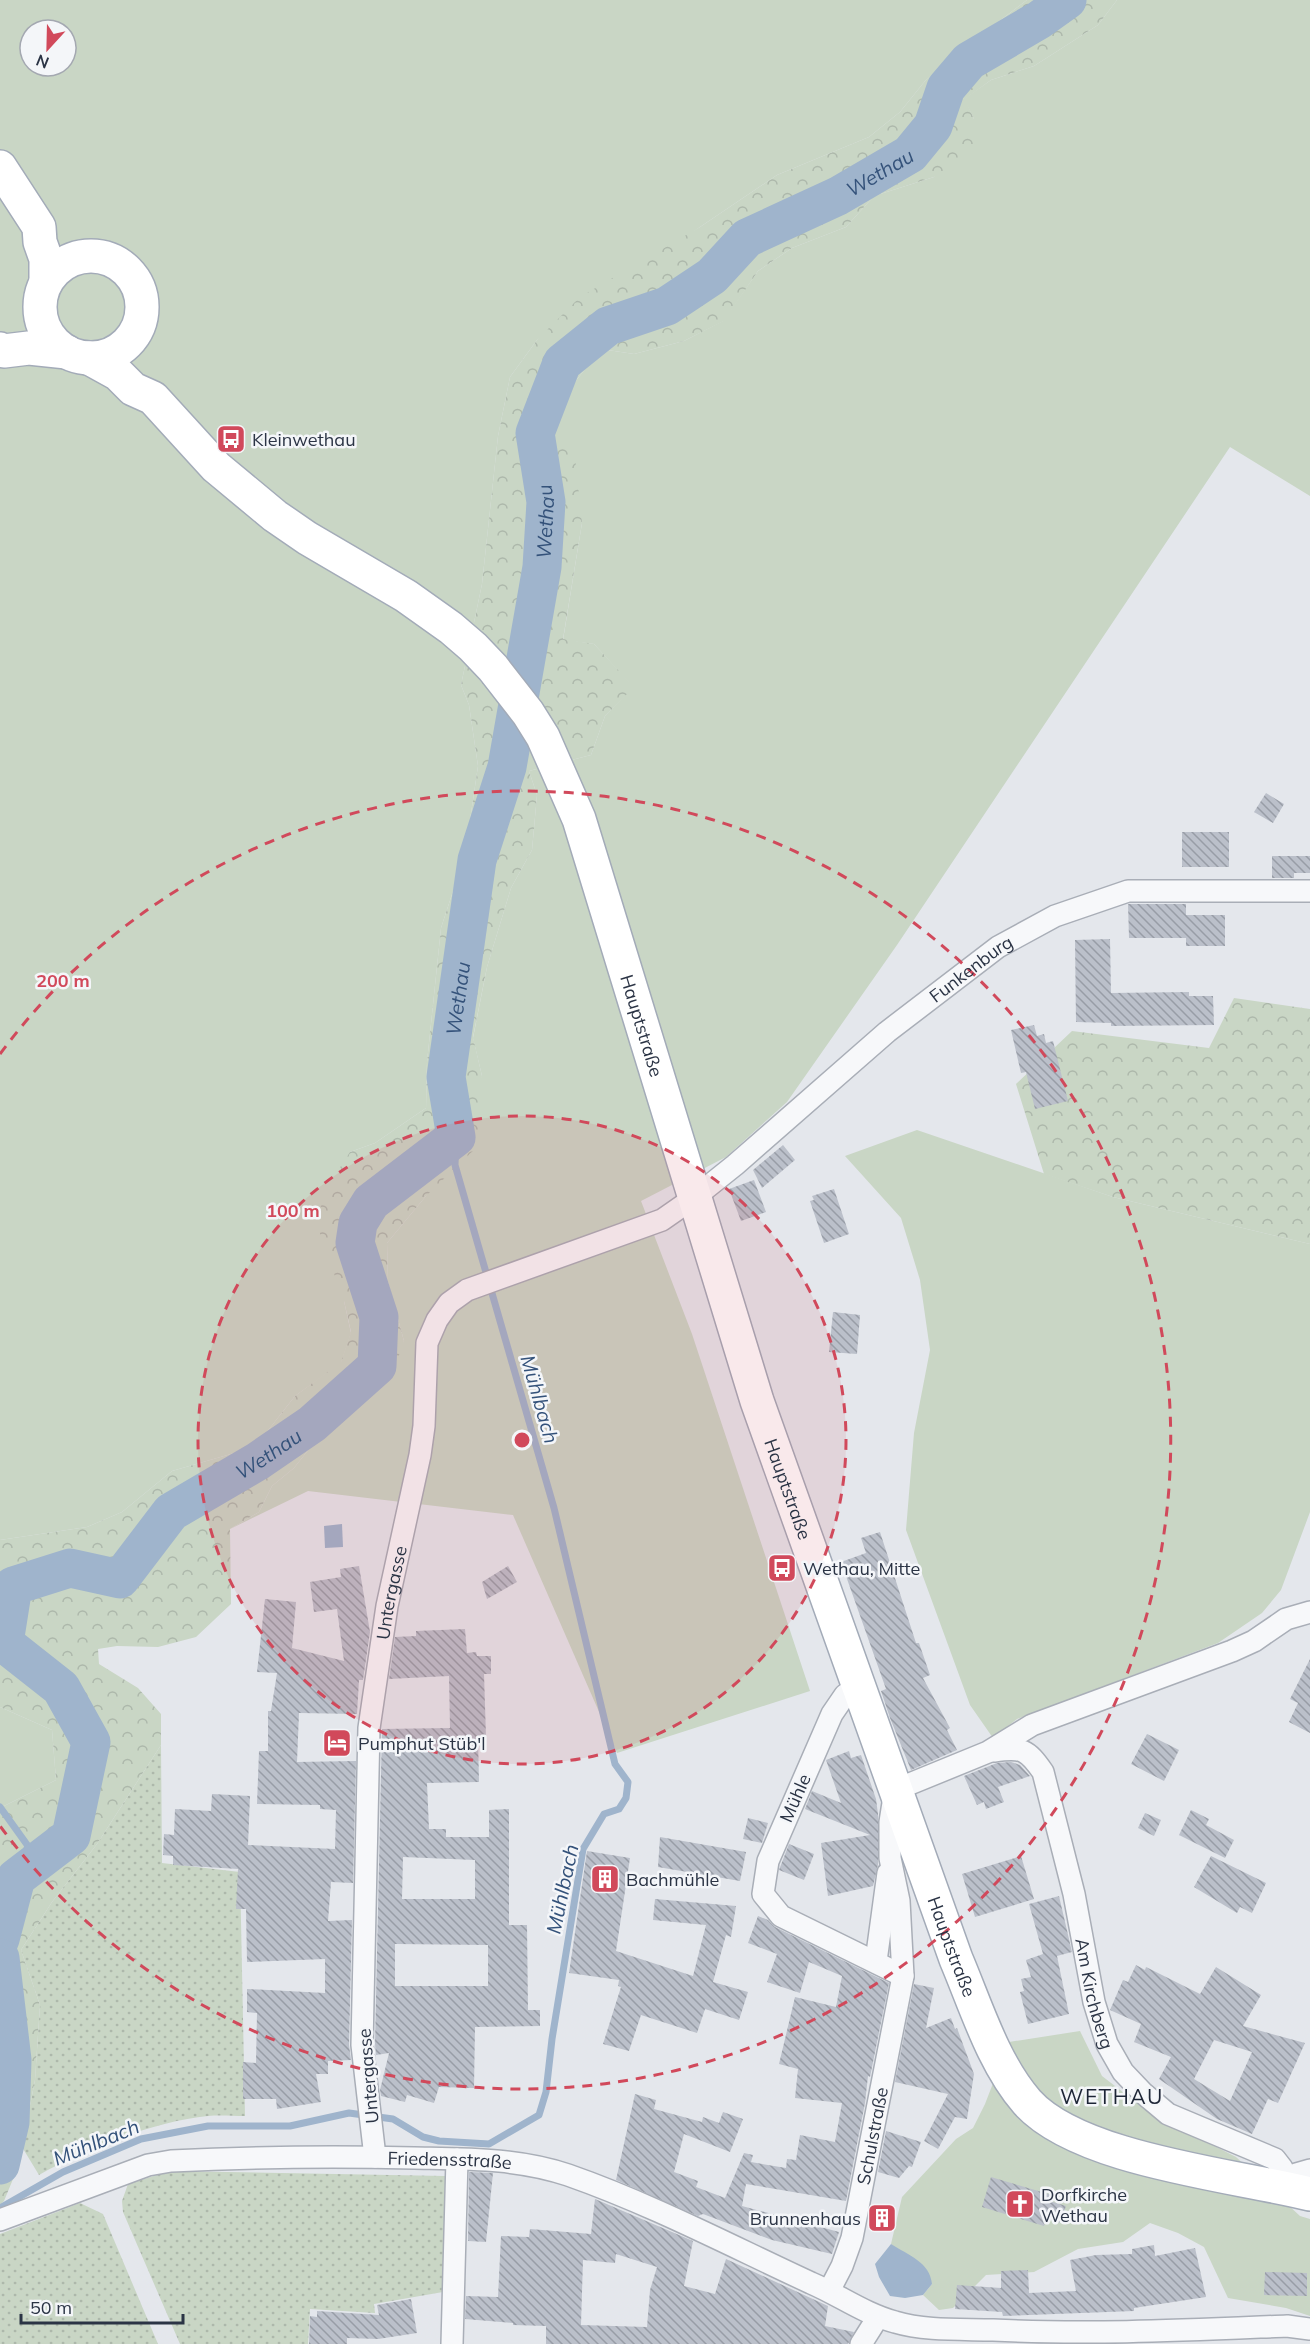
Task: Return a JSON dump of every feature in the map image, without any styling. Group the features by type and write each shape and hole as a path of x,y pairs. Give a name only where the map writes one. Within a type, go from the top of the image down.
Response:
{"main road":[{"path":"0,167 39,227 40,242 46,260 40,315 45,330 54,343 118,374 133,388 153,398"},
{"path":"0,349 4,351 29,348 104,357 129,342 141,318 142,306 135,281 118,263 76,250 53,232 39,227"},
{"path":"0,333 22,319 62,264 83,256 94,256"},
{"path":"137,330 137,352 150,378 153,398"},
{"name":"Hauptstraße","path":"153,398 216,467 250,497 307,538 406,596 451,628 493,668 528,713 543,737 579,819 756,1401 957,1959 988,2035 1013,2084 1028,2103 1045,2118 1070,2132 1131,2155 1302,2184"}],"street":[{"name":"Funkenburg","path":"695,1197 887,1032 998,947 1056,916 1128,891 1310,891"},
{"name":"Untergasse","path":"375,2157 362,2045 369,1728 387,1606 420,1455 424,1426 427,1342 437,1320 449,1303 467,1290 659,1221 695,1197"},
{"name":"Am Kirchberg","path":"895,1790 988,1752 1032,1725 1232,1652 1254,1641 1286,1618 1310,1612"},
{"name":"Mühle","path":"858,1686 845,1695 832,1713 765,1868 762,1894 781,1916 876,1961"},
{"name":"Am Kirchberg","path":"988,1752 1017,1748 1032,1756 1043,1772 1074,1894 1094,2002 1107,2044 1123,2072 1168,2114 1275,2159 1282,2168 1302,2184"},
{"name":"Schulstraße","path":"829,2291 842,2266 852,2238 903,1976 899,1901 890,1858 890,1822 895,1790"},
{"path":"890,1858 876,1961 903,1976"},
{"name":"Friedensstraße","path":"0,2220 148,2165 160,2163 196,2160 375,2157 520,2162 570,2176 645,2206 829,2291 878,2317 897,2323 1029,2332 1126,2333 1287,2326 1310,2329"},
{"path":"452,2344 457,2159"},
{"path":"861,2344 878,2317"}],"green space":[{"path":"0,0 1027,0 925,81 900,112 869,137 777,175 537,340 510,377 498,436 482,584 461,685 469,705 478,766 465,854 441,928 427,1062 426,1108 375,1143 350,1152 344,1301 351,1333 341,1363 295,1396 255,1447 172,1471 122,1512 87,1527 0,1540"},
{"path":"1027,0 1117,0 1098,25 1034,66 991,80 965,99 974,119 975,157 934,177 874,196 846,227 792,248 758,271 724,321 684,341 634,354 601,349 563,397 554,438 575,457 582,523 563,639 594,644 634,687 605,716 591,755 529,771 537,795 532,850 511,888 487,967 473,1037 482,1076 477,1147 426,1196 387,1243 388,1282 404,1341 391,1378 351,1415 317,1439 294,1468 272,1486 259,1512 230,1529 231,1604 196,1637 158,1647 117,1646 98,1649 99,1664 138,1688 161,1714 161,1745 97,1844 52,1902 21,1950 40,2005 35,2080 18,2167 4,2201 0,2205 0,1808 56,1780 52,1730 0,1707 0,1540 87,1527 122,1512 172,1471 255,1447 295,1396 341,1362 351,1332 344,1301 320,1235 321,1197 350,1152 375,1143 426,1108 427,1062 441,928 465,854 478,766 469,705 461,685 482,584 498,436 510,377 537,340 580,297 700,227 777,175 869,137 900,112 925,81"},
{"path":"1117,0 1310,0 1310,496 1230,447 897,945 787,1102 726,1157 641,1201 692,1334 810,1691 617,1753 513,1515 308,1491 230,1529 259,1512 272,1486 294,1468 317,1439 351,1415 404,1341 388,1282 387,1243 426,1196 482,1076 473,1038 487,967 511,888 532,850 537,795 529,771 591,755 605,716 633,687 594,644 563,640 582,523 554,438 563,397 601,349 634,354 684,341 723,321 758,271 792,248 846,227 874,196 934,177 974,119 964,99 991,80 1034,66 1098,25"},
{"path":"1234,998 1310,1009 1310,1244 1113,1197 1044,1174 1016,1084 1072,1031 1209,1048"},
{"path":"917,1130 1113,1197 1310,1244 1310,1512 1281,1590 1262,1613 1218,1643 1017,1719 993,1738 970,1705 906,1530 914,1433 930,1350 920,1280 901,1218 845,1156"},
{"path":"0,1707 52,1730 56,1780 0,1808"},
{"path":"161,1745 162,1863 240,1872 245,2116 208,2116 143,2130 99,2146 39,2175 22,2147 35,2080 40,2005 21,1950 52,1902 97,1844"},
{"path":"1080,2031 1102,2076 1150,2113 1236,2157 1300,2216 1310,2219 1310,2316 1286,2308 1228,2298 1204,2247 1178,2233 1150,2223 1123,2242 1078,2249 1034,2272 986,2275 953,2308 939,2310 923,2295 932,2284 891,2244 902,2197 956,2139 973,2128 985,2104 1009,2042"},
{"path":"170,2171 445,2176 443,2292 374,2304 375,2313 310,2309 308,2344 180,2344 123,2212 122,2201 128,2184"},
{"path":"80,2203 103,2214 158,2344 0,2344 0,2234"}],"water":[{"path":"342,1524 343,1547 325,1548 324,1526"},
{"path":"891,2244 917,2260 927,2270 932,2284 923,2295 905,2298 890,2296 879,2277 875,2264"}],"building":[{"path":"1266,793 1284,804 1273,823 1254,812"},
{"path":"1182,832 1229,832 1229,867 1182,867"},
{"path":"1272,856 1310,856 1310,873 1294,873 1294,878 1272,878"},
{"path":"1128,904 1186,904 1186,915 1225,915 1225,946 1186,946 1186,938 1129,938"},
{"path":"1110,939 1111,993 1189,992 1189,996 1213,996 1214,1025 1111,1026 1111,1023 1076,1022 1075,940"},
{"path":"1034,1025 1037,1036 1044,1034 1046,1043 1053,1041 1068,1101 1035,1109 1026,1072 1021,1073 1011,1030"},
{"path":"783,1145 795,1160 762,1188 753,1170"},
{"path":"754,1180 766,1212 741,1221 729,1189"},
{"path":"834,1189 849,1234 824,1243 810,1201 814,1200 812,1196"},
{"path":"833,1312 860,1315 857,1354 829,1352"},
{"path":"880,1532 916,1643 919,1643 930,1675 923,1678 950,1728 947,1730 957,1750 911,1770 890,1718 881,1691 886,1689 841,1562 866,1553 861,1538"},
{"path":"359,1566 370,1632 363,1680 359,1680 357,1714 299,1713 297,1762 356,1761 353,1883 331,1882 328,1921 352,1920 349,2045 351,2060 328,2061 328,2074 316,2074 321,2102 277,2109 276,2099 243,2099 243,2062 256,2063 257,2013 247,2012 247,1989 325,1993 325,1959 247,1962 246,1909 236,1909 238,1869 173,1865 173,1856 163,1855 164,1834 174,1835 175,1809 211,1811 212,1794 250,1796 248,1845 335,1849 336,1810 320,1809 320,1805 257,1804 259,1751 268,1751 268,1711 271,1711 277,1673 257,1672 265,1599 296,1602 292,1648 344,1661 337,1609 314,1612 310,1582 341,1577 340,1569"},
{"path":"508,1566 517,1582 487,1599 482,1582"},
{"path":"465,1629 467,1653 476,1652 477,1656 491,1656 491,1674 484,1674 486,1737 478,1737 479,1782 427,1783 429,1829 446,1829 446,1837 489,1837 489,1810 509,1809 509,1925 527,1925 528,2010 540,2010 540,2026 475,2027 474,2088 439,2087 434,2103 407,2095 405,2102 381,2096 380,2090 389,2053 376,2055 375,2044 382,1729 450,1728 449,1676 389,1679 395,1637 416,1636 416,1631","holes":["403,1857 475,1860 475,1899 402,1899","395,1944 488,1945 488,1986 395,1986"]},
{"path":"1310,1659 1310,1733 1289,1722 1298,1703 1290,1699"},
{"path":"1147,1734 1179,1750 1164,1781 1131,1764"},
{"path":"849,1751 851,1758 861,1755 876,1799 878,1865 873,1886 828,1896 821,1843 870,1835 805,1809 812,1791 841,1803 826,1760"},
{"path":"1011,1762 1020,1765 1030,1776 998,1787 1004,1802 986,1809 984,1802 977,1805 964,1776 997,1763"},
{"path":"1191,1810 1209,1819 1206,1825 1234,1840 1225,1858 1179,1835"},
{"path":"1145,1813 1161,1820 1154,1836 1138,1828"},
{"path":"748,1818 768,1823 762,1843 743,1839"},
{"path":"660,1837 746,1852 740,1881 658,1867"},
{"path":"789,1844 814,1854 804,1880 779,1870"},
{"path":"587,1851 630,1858 616,1951 693,1976 706,1925 653,1920 655,1899 736,1906 731,1937 726,1935 713,1982 748,1992 739,2020 705,2009 697,2033 641,2015 629,2051 603,2044 621,1987 618,1986 619,1980 569,1973"},
{"path":"1021,1856 1034,1899 975,1917 962,1874"},
{"path":"1211,1856 1266,1883 1252,1913 1240,1907 1237,1913 1194,1887"},
{"path":"1059,1896 1072,1952 1057,1956 1069,2014 1028,2024 1020,1992 1024,1991 1021,1979 1031,1977 1026,1960 1043,1954 1029,1904"},
{"path":"758,1916 768,1920 775,1927 889,1983 870,2077 868,2076 846,2201 746,2184 742,2206 839,2232 832,2254 772,2240 703,2214 698,2216 616,2180 635,2094 656,2100 654,2109 702,2122 703,2117 719,2123 723,2112 743,2119 730,2152 684,2134 674,2172 698,2181 696,2187 725,2198 744,2153 753,2155 751,2162 786,2168 787,2159 796,2160 800,2135 835,2142 842,2103 795,2098 798,2069 779,2064 795,1997 836,2007 842,1976 809,1962 800,1993 767,1982 777,1954 748,1943"},
{"path":"1136,1965 1145,1970 1146,1967 1200,1994 1216,1967 1261,1995 1243,2026 1305,2043 1278,2103 1268,2099 1252,2134 1217,2119 1159,2079 1171,2057 1134,2042 1141,2024 1110,2010 1123,1980 1128,1982","holes":["1214,2040 1252,2052 1230,2101 1194,2079"]},
{"path":"914,1984 934,1988 926,2028 951,2018 974,2074 967,2119 955,2117 938,2149 924,2141 948,2094 895,2082"},
{"path":"886,2131 921,2142 912,2167 909,2166 899,2178 878,2172"},
{"path":"469,2172 493,2173 486,2242 468,2241"},
{"name":"Dorfkirche Wethau","path":"991,2177 1052,2195 1050,2201 1066,2206 1060,2223 1046,2218 1044,2226 982,2207"},
{"path":"595,2199 693,2241 684,2286 715,2294 726,2259 828,2306 825,2326 854,2332 848,2344 546,2344 546,2326 513,2325 513,2323 465,2319 466,2296 498,2297 501,2236 529,2237 530,2229 591,2234","holes":["616,2254 657,2267 650,2290 647,2327 581,2325 583,2260 615,2263"]},
{"path":"1154,2245 1155,2256 1195,2248 1206,2297 1134,2308 1134,2311 1003,2316 1002,2312 955,2309 957,2285 1001,2288 1001,2271 1028,2270 1029,2293 1076,2291 1070,2260 1096,2255 1132,2254 1132,2249"},
{"path":"1265,2272 1307,2273 1307,2296 1264,2295"},
{"path":"411,2299 417,2333 378,2339 347,2338 347,2344 309,2344 310,2316 317,2317 317,2311 379,2315 377,2305"}],"waterway":[{"name":"Wethau","path":"0,1939 16,1878 71,1836 91,1742 61,1688 4,1643 13,1586 70,1568 120,1579 171,1512 258,1461 312,1424 377,1366 379,1317 355,1243 358,1223 371,1202 456,1137 446,1077 477,860 507,767 542,567 546,502 535,433 562,363 608,326 667,306 712,276 747,238 838,196 910,154 933,126 946,88 969,61 1039,20 1067,0"},
{"name":"Mühlbach","path":"0,2208 63,2172 141,2139 208,2126 290,2126 349,2113 393,2119 423,2137 439,2141 489,2144 539,2115 546,2092 552,2039 583,1849 604,1814 619,1809 626,1798 628,1782 615,1764 554,1508 455,1165 456,1137"},
{"path":"0,1807 28,1846 16,1878"},
{"name":"Wethau","path":"0,1958 12,2060 10,2122 0,2165"}],"place":[{"name":"Kleinwethau","path":"231,439"},
{"name":"Wethau, Mitte","path":"782,1568"},
{"name":"Pumphut Stüb'l","path":"337,1743"},
{"name":"Bachmühle","path":"605,1879"},
{"name":"Dorfkirche Wethau","path":"1020,2204"},
{"name":"Brunnenhaus","path":"882,2218"}],"district":[{"name":"WETHAU","path":"1112,2096"}]}
